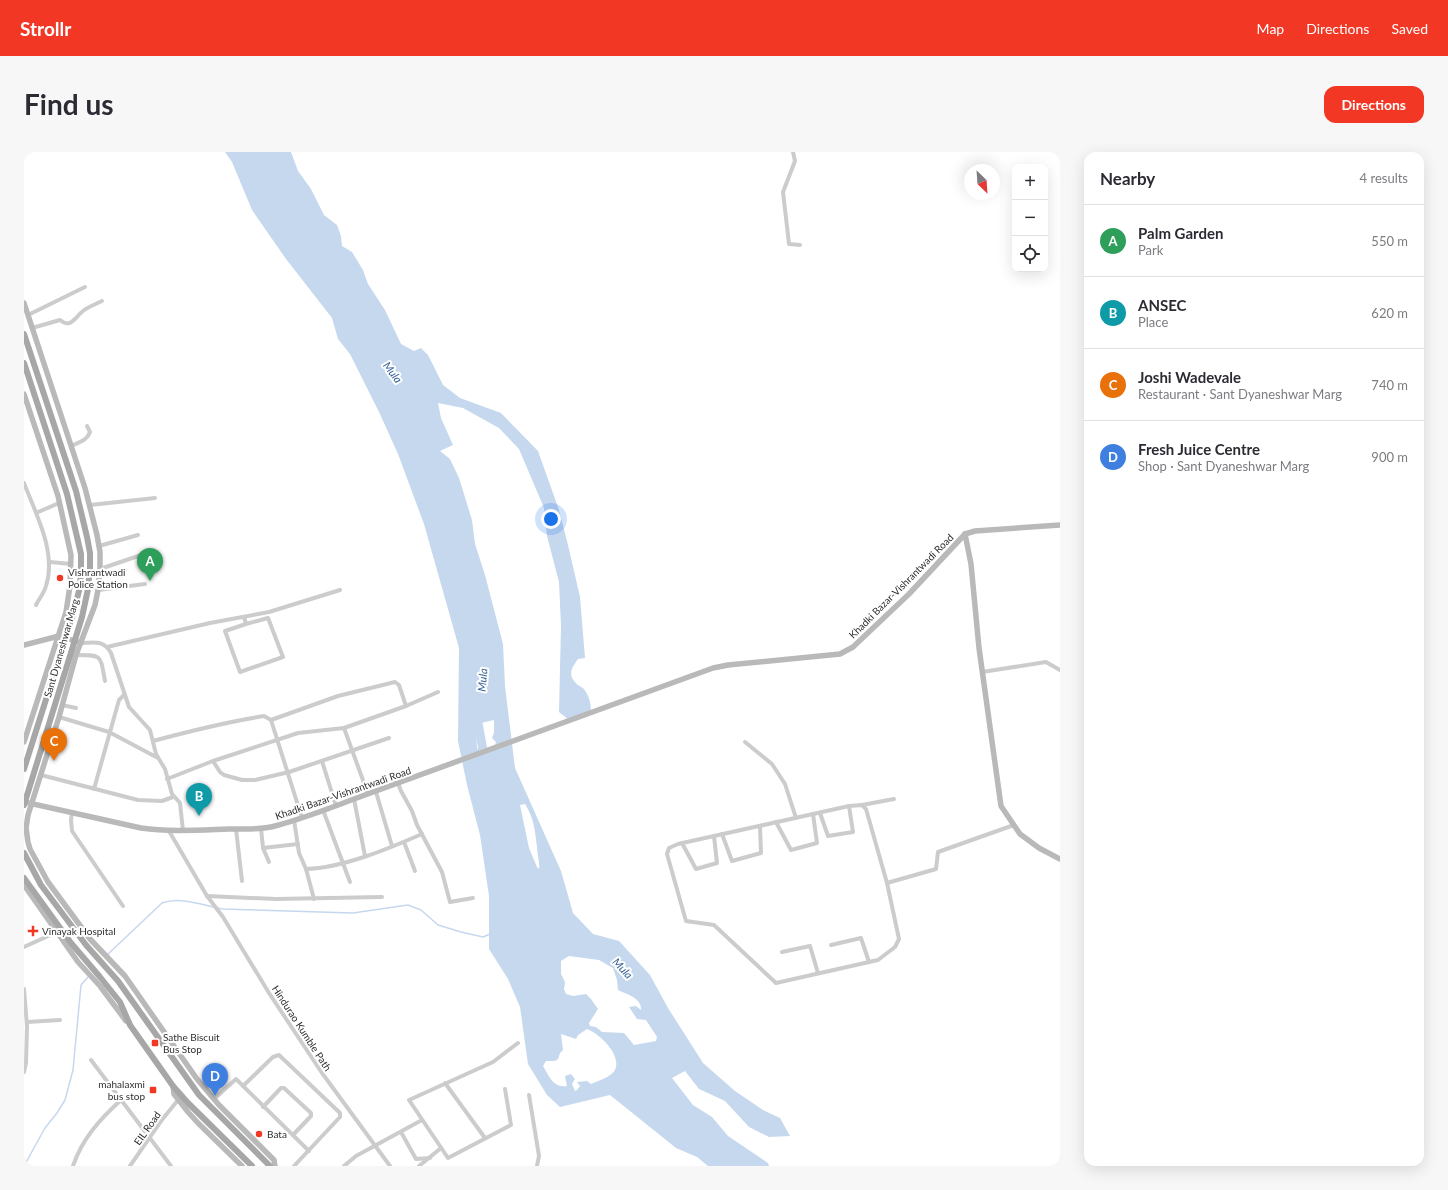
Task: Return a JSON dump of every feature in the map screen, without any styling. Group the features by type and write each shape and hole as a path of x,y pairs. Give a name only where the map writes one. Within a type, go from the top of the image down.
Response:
{"main road":[{"name":"Sant Dyaneshwar Marg","path":"24,334 76,491 90,553 88,589 77,642 26,803"},
{"name":"Sant Dyaneshwar Marg","path":"24,363 67,494 81,554 80,587 66,638 24,769"},
{"path":"24,853 41,885 118,981 204,1102 270,1166"},
{"path":"24,878 84,963 100,977 120,1002 130,1025 173,1086 188,1103 252,1166"}],"street":[{"path":"793,152 795,161 783,192 789,244 800,245"},
{"path":"28,315 85,287"},
{"path":"32,328 60,320 67,323 74,320 83,311 102,301"},
{"path":"24,303 90,505 99,546 100,569 95,605 77,642 76,655 41,775 26,803 26,828 30,849 48,882 95,951 112,963 125,976 197,1079 214,1099 274,1160 275,1166"},
{"path":"24,394 59,503 68,541 71,564 69,598 59,636 26,726 24,742"},
{"path":"71,446 85,440 88,437 90,432 87,426"},
{"path":"24,483 47,544 50,562 46,588 36,605"},
{"path":"90,505 154,498"},
{"path":"36,513 59,503"},
{"name":"Khadki Bazar-Vishrantwadi Road","path":"26,803 140,828 169,831 261,828 274,826 302,818 376,792 713,668 728,665 835,655 846,651 909,594 965,534 975,531 1060,525"},
{"name":"Khadki Bazar-Vishrantwadi Road","path":"965,534 971,564 982,672 1001,806 1020,834 1039,848 1060,859"},
{"path":"99,546 138,535"},
{"path":"100,569 147,553"},
{"path":"50,562 71,564"},
{"path":"98,590 145,584"},
{"path":"107,647 210,623 269,612 340,590"},
{"path":"244,617 246,624"},
{"path":"268,618 283,656 240,672 224,631 246,624 268,618"},
{"path":"24,645 59,636 77,642 103,644 107,647 111,653 124,695 131,710 150,730 156,754 165,769 173,797 181,806 183,831"},
{"path":"76,655 95,655 100,658 105,681"},
{"path":"982,672 1046,662 1060,670"},
{"path":"272,720 338,696 394,682 399,685 406,706"},
{"path":"167,779 213,761 298,733 344,728 406,706 438,692"},
{"path":"94,789 119,700 124,695"},
{"path":"62,705 76,708"},
{"path":"153,741 197,728 245,719 264,716 272,720 302,818"},
{"path":"59,717 109,732 159,759"},
{"path":"344,728 368,794"},
{"path":"213,761 220,772 224,775 242,780 255,780 289,772 389,738"},
{"path":"745,742 772,764 785,784 796,818"},
{"path":"322,761 336,806"},
{"path":"41,775 138,800 162,801 173,797"},
{"path":"398,783 442,872 450,902 474,898"},
{"path":"376,792 392,846"},
{"path":"354,799 365,856"},
{"path":"862,805 866,809 887,883 899,939 895,947 878,960 776,983 714,925 686,921 667,854 669,848 682,843 820,812 894,799"},
{"path":"820,812 828,836 853,832 849,806"},
{"path":"323,810 344,862 350,882"},
{"path":"72,813 72,831 123,906"},
{"path":"776,822 791,850 816,843 812,814"},
{"path":"294,820 299,853 306,869 314,899"},
{"path":"887,883 936,869 938,852 1014,825"},
{"path":"722,834 732,861 761,853 760,826"},
{"path":"261,828 263,848 268,862"},
{"path":"236,829 242,881"},
{"name":"Hindurao Kumble Path","path":"169,831 207,896 223,917 269,993 322,1073 390,1166"},
{"path":"306,869 317,869 365,856 422,834"},
{"path":"682,843 696,869 716,863 714,836"},
{"path":"404,842 415,870"},
{"path":"263,848 298,844"},
{"path":"24,885 26,893 84,963 118,1012 126,1021 129,1022"},
{"path":"207,896 276,899 382,897"},
{"path":"24,948 57,932"},
{"path":"831,945 861,938 868,962"},
{"path":"782,952 810,946 818,973"},
{"path":"24,989 27,1022 26,1063 24,1072"},
{"path":"27,1022 60,1020"},
{"path":"505,1089 511,1125 448,1158 409,1100 493,1062 518,1043"},
{"path":"243,1086 273,1057 279,1055 340,1113 340,1117 294,1166"},
{"path":"91,1060 171,1166"},
{"path":"214,1099 236,1080 309,1151"},
{"path":"445,1083 485,1138"},
{"path":"173,1086 174,1094 178,1100 198,1123 242,1166"},
{"path":"263,1107 281,1088 284,1088 310,1112 311,1116 293,1135"},
{"path":"530,1096 538,1156 537,1166"},
{"path":"73,1166 84,1142 95,1126 121,1100"},
{"name":"EIL Road","path":"130,1166 161,1121 178,1100"},
{"path":"344,1166 356,1156 422,1120"},
{"path":"401,1132 416,1159 430,1158"},
{"path":"419,1166 424,1165 441,1148"}],"water":[{"path":"225,152 291,152 298,171 311,189 324,215 337,225 341,236 342,246 352,252 363,270 368,284 385,310 401,344 414,351 421,348 428,355 443,385 460,398 501,413 538,451 559,510 580,597 585,658 578,659 574,664 571,676 587,693 591,712 569,720 559,712 561,626 559,582 547,536 544,508 519,449 499,428 463,408 438,403 441,418 453,445 440,451 450,459 459,478 472,520 475,544 485,575 503,644 505,686 515,768 561,871 573,913 593,934 619,941 650,975 668,1008 703,1063 735,1091 763,1110 780,1118 790,1136 769,1137 749,1127 725,1101 699,1089 685,1071 672,1078 693,1105 712,1117 728,1136 768,1163 769,1166 708,1166 697,1157 676,1148 610,1095 560,1107 547,1095 528,1064 520,1007 508,979 489,949 489,896 480,835 467,785 458,741 459,648 424,524 398,454 350,354 338,339 332,318 286,259 252,210 232,162","holes":["494,720 494,733 492,738 496,742 494,749 484,754 477,748 476,731 481,723","525,804 534,825 539,869 529,848 520,805","569,956 599,960 613,968 617,980 618,990 633,997 639,1002 641,1010 636,1006 629,1007 637,1019 646,1020 657,1037 656,1041 634,1045 624,1033 602,1032 596,1027 590,1026 589,1023 598,1009 586,994 573,996 566,994 564,989 565,982 561,974 561,961","587,1029 598,1035 613,1052 616,1064 615,1070 601,1080 591,1084 587,1081 577,1082 580,1086 575,1091 572,1084 575,1079 571,1074 565,1076 567,1086 558,1085 552,1080 543,1066 546,1061 555,1061 558,1059 563,1050 561,1034 576,1039 578,1035"]}],"waterway":[{"name":"Mula","path":"479,714 478,723 485,761"},
{"path":"107,955 162,903 168,901 194,902 213,907"},
{"path":"217,908 353,913 408,905 421,910 438,925 483,937 490,934"},
{"path":"24,1166 45,1128 65,1100 73,1070 81,985 89,976"}],"place":[{"name":"Vishrantwadi Police Station","path":"60,578"},
{"name":"Palm Garden","path":"150,581"},
{"name":"Joshi Wadevale","path":"54,761"},
{"name":"ANSEC","path":"199,816"},
{"name":"Vinayak Hospital","path":"33,931"},
{"name":"Sathe Biscuit Bus Stop","path":"155,1043"},
{"name":"mahalaxmi bus stop","path":"153,1090"},
{"name":"Fresh Juice Centre","path":"215,1096"},
{"name":"Bata","path":"259,1134"}]}
